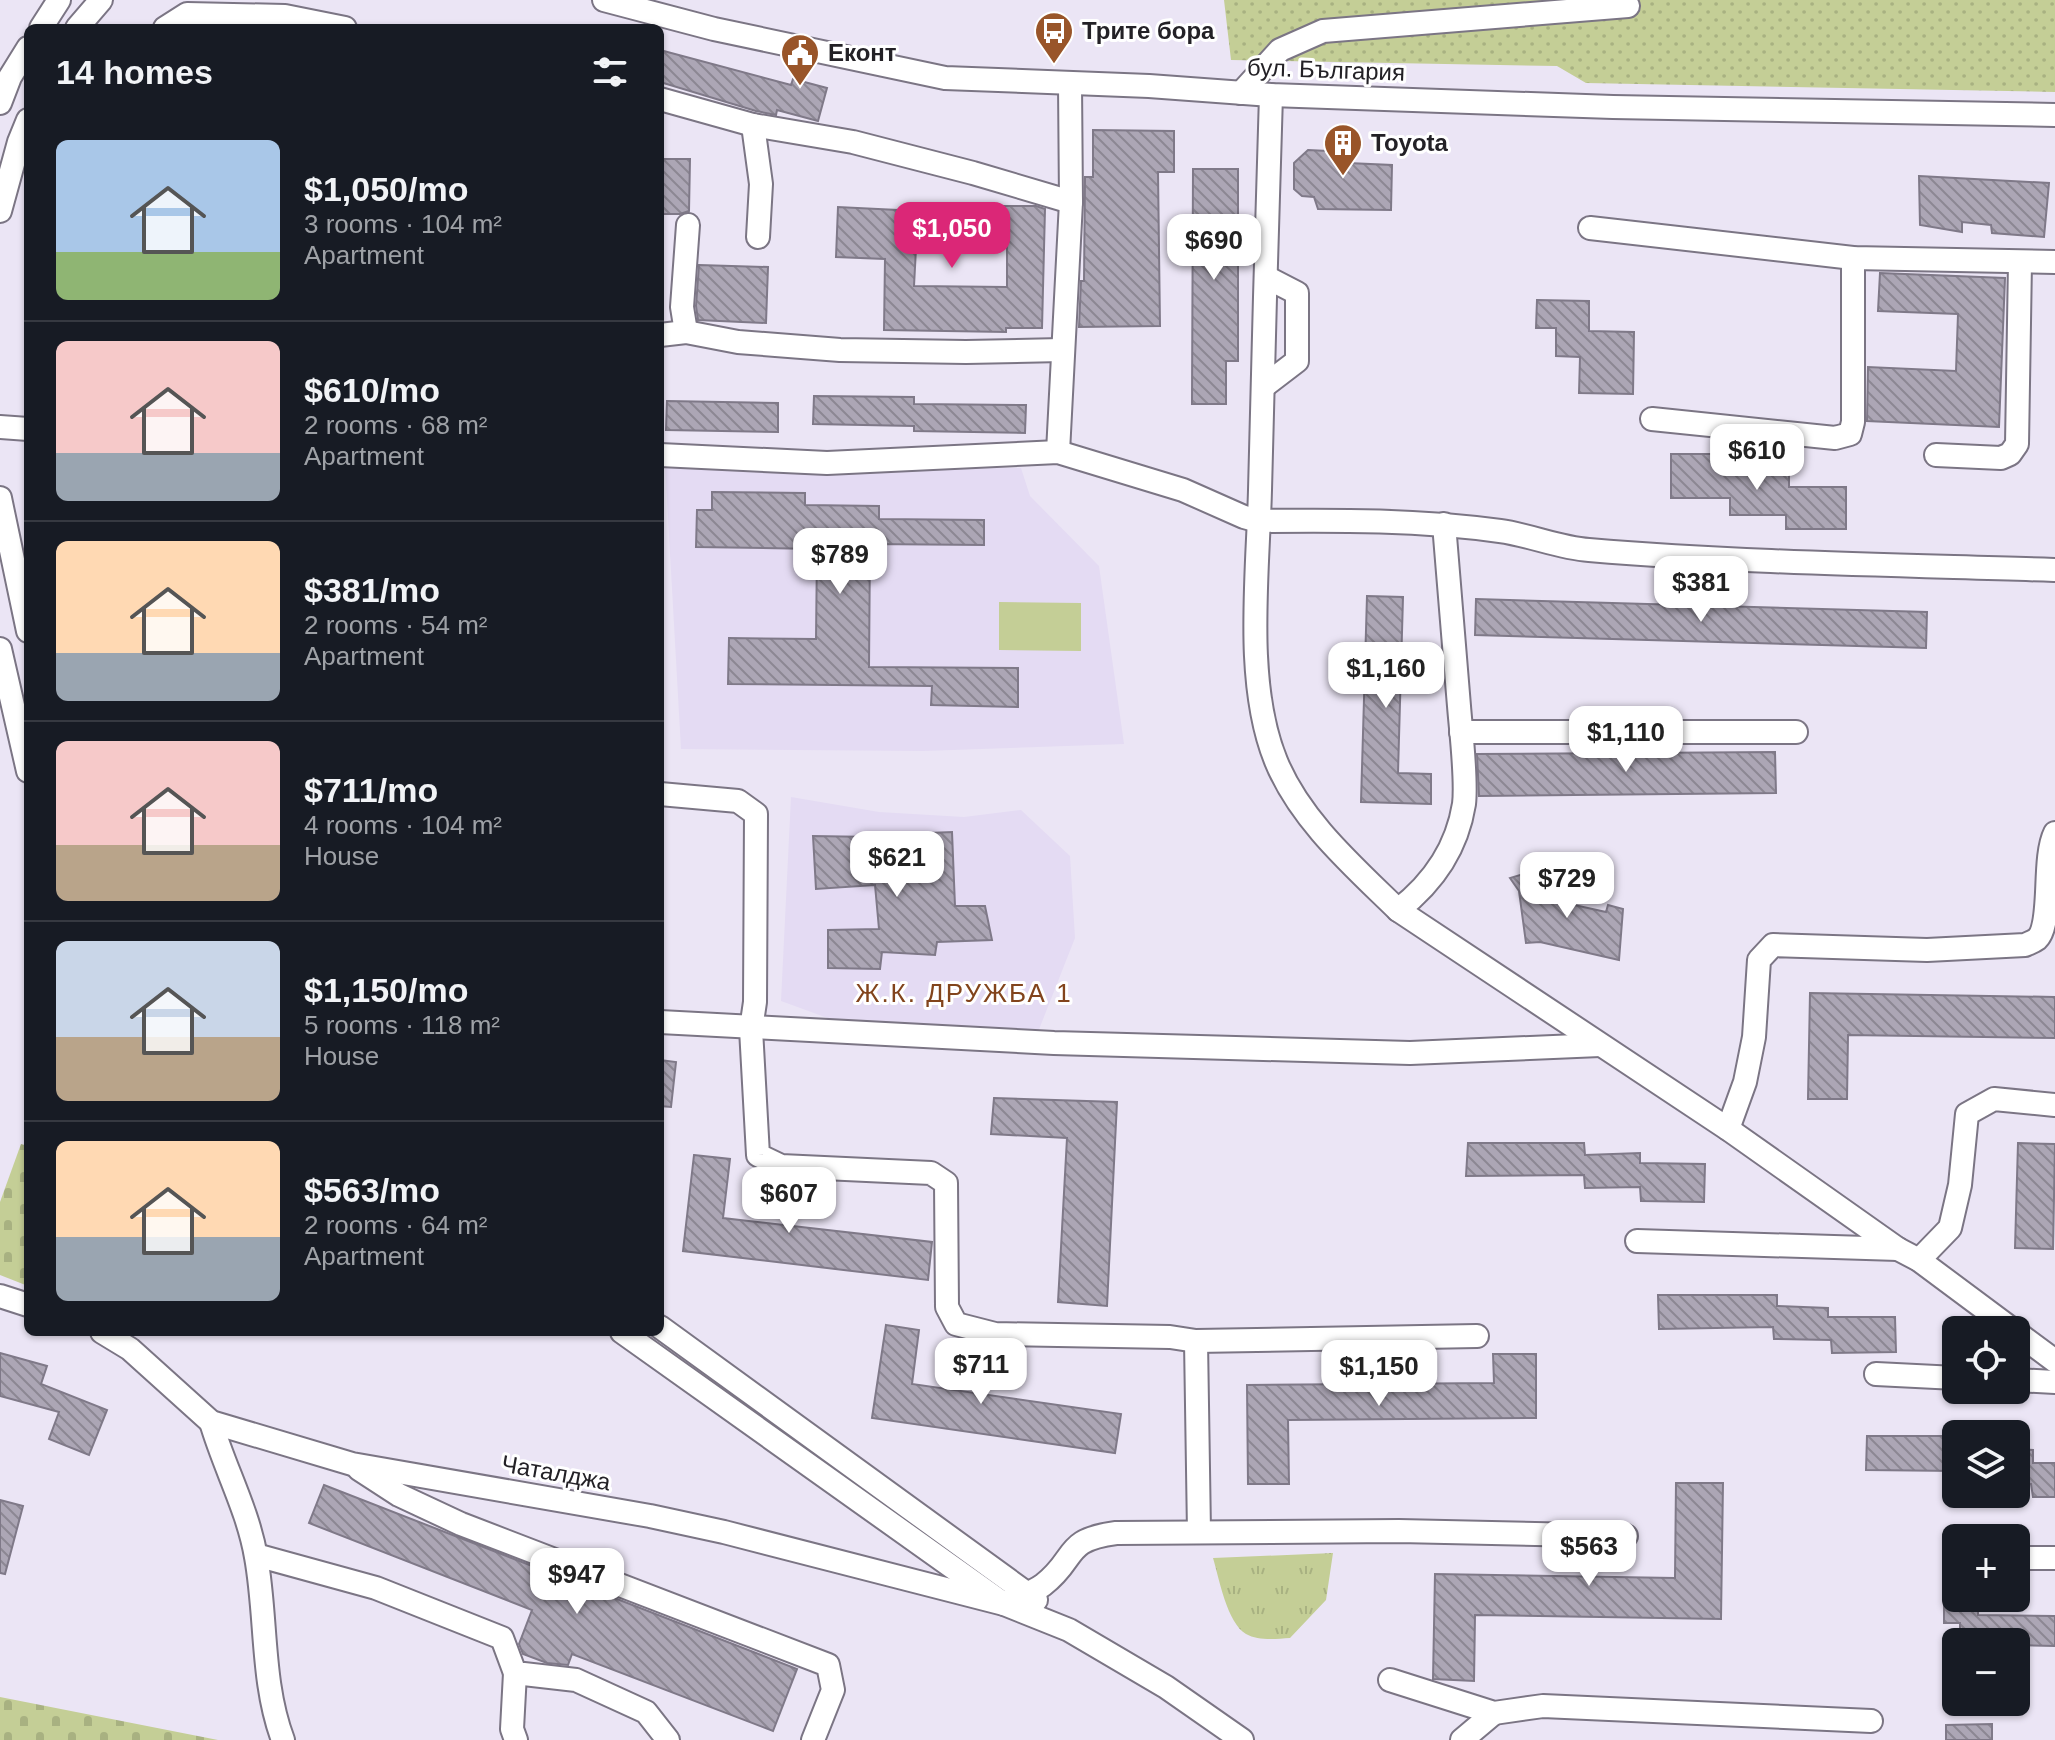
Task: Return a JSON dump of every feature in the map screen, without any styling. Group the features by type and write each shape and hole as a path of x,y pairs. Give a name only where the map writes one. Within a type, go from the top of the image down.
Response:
{"street":[{"path":"44,24 59,0"},
{"path":"77,24 101,0"},
{"name":"бул. България","path":"604,0 714,29 945,78 1149,86 1271,95 1613,107 2055,115"},
{"path":"1241,93 1280,50 1323,31 1628,6"},
{"path":"171,24 187,14 285,16 325,24"},
{"path":"0,103 5,81 24,54"},
{"path":"5,81 24,65"},
{"path":"1058,452 1071,202 1070,84"},
{"path":"1271,95 1256,627 1262,719 1276,762 1297,804 1398,910 1728,1129 1995,1316"},
{"path":"664,100 753,125 853,142 1071,202"},
{"path":"753,125 761,184 758,237"},
{"path":"0,211 24,130"},
{"path":"686,332 682,307 688,225"},
{"path":"1590,228 1853,258 2055,262"},
{"path":"1652,419 1835,438 1850,434 1853,422 1853,258"},
{"path":"1936,455 2001,458 2010,454 2017,444 2020,262"},
{"path":"1263,387 1297,361 1297,293 1266,277"},
{"path":"664,335 686,332 738,342 840,350 1062,350"},
{"path":"0,427 24,429"},
{"path":"664,455 827,463 1058,452 1183,490 1259,521 1355,520 1444,524 1504,531 1584,550 1760,560 2054,570"},
{"path":"0,498 24,612"},
{"path":"1398,910 1431,879 1451,847 1464,803 1444,524"},
{"path":"0,649 24,754"},
{"path":"1461,732 1796,732"},
{"path":"664,794 738,801 756,814 755,1002 751,1029 758,1155 781,1166 931,1173 946,1183 947,1307 956,1324 995,1334 1170,1337 1196,1341 1477,1336"},
{"path":"1728,1129 1745,1082 1754,1037 1759,960 1773,945 1927,950 2025,945 2037,939 2044,926 2048,852 2055,833"},
{"path":"664,1022 1054,1043 1410,1053 1600,1045"},
{"path":"1919,1260 1950,1228 1960,1185 1967,1114 1994,1099 2055,1105"},
{"path":"1637,1241 1898,1249"},
{"path":"0,1296 24,1304"},
{"path":"664,1330 1028,1593 1069,1630"},
{"name":"Чаталджа","path":"109,1336 130,1349 211,1422 352,1464 694,1525 1004,1604"},
{"path":"628,1336 1004,1604 1069,1630 1166,1687 1242,1740"},
{"path":"1196,1341 1199,1532"},
{"path":"2030,1342 2055,1361"},
{"path":"1876,1374 1942,1377"},
{"path":"2030,1381 2055,1382"},
{"path":"211,1422 256,1555 269,1675 283,1740"},
{"path":"352,1464 399,1495 461,1524 828,1665 833,1690 813,1740"},
{"path":"1004,1604 1043,1585 1077,1544 1096,1536 1399,1531 1626,1536"},
{"path":"256,1555 376,1588 502,1638 515,1673 512,1729 516,1740"},
{"path":"2030,1558 2055,1558"},
{"path":"515,1673 576,1680 646,1712 668,1740"},
{"path":"1390,1680 1494,1713 1543,1706 1871,1721"},
{"path":"1462,1740 1494,1713"}],"shaded area":[{"path":"665,464 842,469 1021,468 1030,496 1099,566 1124,744 923,751 681,749"},
{"path":"791,797 879,812 964,817 1021,810 1070,856 1075,938 1038,1032 844,1024 781,1001"}],"green space":[{"path":"1224,0 2055,0 2055,92 1586,83 1557,66 1231,60"},
{"path":"999,602 1081,603 1081,651 999,650"},
{"path":"21,1144 24,1145 24,1284 0,1275 0,1202"},
{"path":"1333,1553 1326,1600 1290,1638 1256,1638 1239,1628 1225,1599 1213,1558"},
{"path":"0,1697 218,1740 0,1740"}],"building":[{"path":"664,51 791,85 793,79 827,88 818,121 777,110 776,115 664,83"},
{"path":"1093,130 1174,131 1174,172 1158,172 1160,326 1079,327 1081,281 1084,281 1085,177 1093,177"},
{"name":"Toyota","path":"1308,150 1348,152 1348,163 1392,165 1391,210 1318,209 1314,197 1302,196 1294,189 1294,163"},
{"path":"664,159 690,159 689,211 664,214"},
{"path":"1193,169 1238,169 1238,361 1226,361 1226,404 1192,404"},
{"path":"1919,176 2049,183 2044,237 1992,233 1991,225 1962,222 1962,232 1920,225"},
{"path":"972,206 1036,206 1045,209 1042,328 1006,328 1006,332 884,330 885,259 836,257 838,207 918,211 914,286 1007,287 1007,244 972,244"},
{"path":"699,265 768,267 766,323 698,320"},
{"path":"1880,273 2005,278 1999,427 1867,421 1868,367 1956,371 1958,314 1878,311"},
{"path":"1537,300 1589,301 1589,331 1634,332 1633,394 1579,393 1580,357 1556,356 1556,328 1536,328"},
{"path":"814,396 914,397 914,404 1026,405 1025,433 914,431 914,426 813,424"},
{"path":"667,401 778,403 778,432 666,430"},
{"path":"1671,454 1736,454 1736,470 1789,470 1789,487 1846,487 1846,529 1786,529 1786,515 1730,515 1730,498 1671,498"},
{"path":"712,492 805,493 805,505 879,506 879,519 984,520 984,545 870,544 869,667 1018,668 1018,707 931,705 932,686 728,684 729,638 816,639 817,549 696,547 697,510 712,510"},
{"path":"1367,596 1403,597 1398,773 1431,774 1431,804 1361,802"},
{"path":"1476,599 1927,612 1926,648 1475,635"},
{"path":"1775,752 1776,793 1479,796 1477,754"},
{"path":"952,832 955,906 985,906 992,940 937,942 935,955 882,952 880,969 828,968 828,930 879,929 875,885 816,889 813,836 874,837 875,848 932,853 929,833"},
{"path":"1530,872 1552,881 1556,901 1606,912 1608,905 1623,909 1619,960 1540,942 1526,943 1519,891 1510,878"},
{"path":"1810,993 2055,997 2055,1038 1848,1035 1847,1099 1808,1099"},
{"path":"664,1060 676,1062 671,1107 664,1106"},
{"path":"994,1098 1117,1102 1107,1306 1058,1302 1067,1138 991,1134"},
{"path":"1468,1143 1584,1143 1585,1155 1640,1153 1640,1163 1705,1164 1704,1202 1641,1201 1640,1187 1585,1188 1584,1175 1466,1176"},
{"path":"2018,1143 2055,1144 2053,1249 2015,1248"},
{"path":"694,1155 730,1159 723,1218 932,1242 928,1280 683,1251"},
{"path":"1658,1295 1777,1295 1777,1306 1828,1308 1828,1317 1895,1317 1896,1352 1832,1353 1831,1340 1774,1339 1773,1327 1659,1329"},
{"path":"886,1325 919,1330 912,1384 1121,1414 1115,1453 872,1418"},
{"path":"0,1353 47,1366 41,1384 107,1410 89,1455 49,1439 59,1412 0,1396"},
{"path":"1493,1354 1536,1354 1536,1418 1288,1420 1289,1484 1248,1484 1247,1385 1494,1383"},
{"path":"1867,1436 1942,1436 1942,1471 1866,1470"},
{"path":"2030,1450 2033,1450 2033,1463 2055,1463 2055,1497 2033,1497"},
{"path":"1676,1483 1723,1483 1721,1619 1475,1615 1474,1681 1433,1679 1435,1574 1675,1578"},
{"path":"324,1485 797,1669 773,1731 572,1654 568,1665 547,1663 523,1654 519,1644 532,1610 309,1523"},
{"path":"0,1500 23,1506 5,1574 0,1573"},
{"path":"1944,1612 2055,1616 2055,1646 2030,1645 2030,1628 1960,1628 1960,1623 1944,1623"},
{"path":"1992,1724 1992,1740 1946,1740 1946,1725"}],"place":[{"name":"Трите бора","path":"1054,65"},
{"name":"Еконт","path":"800,87"},
{"name":"Toyota","path":"1343,177"}],"district":[{"name":"Ж.К. ДРУЖБА 1","path":"964,993"}]}
